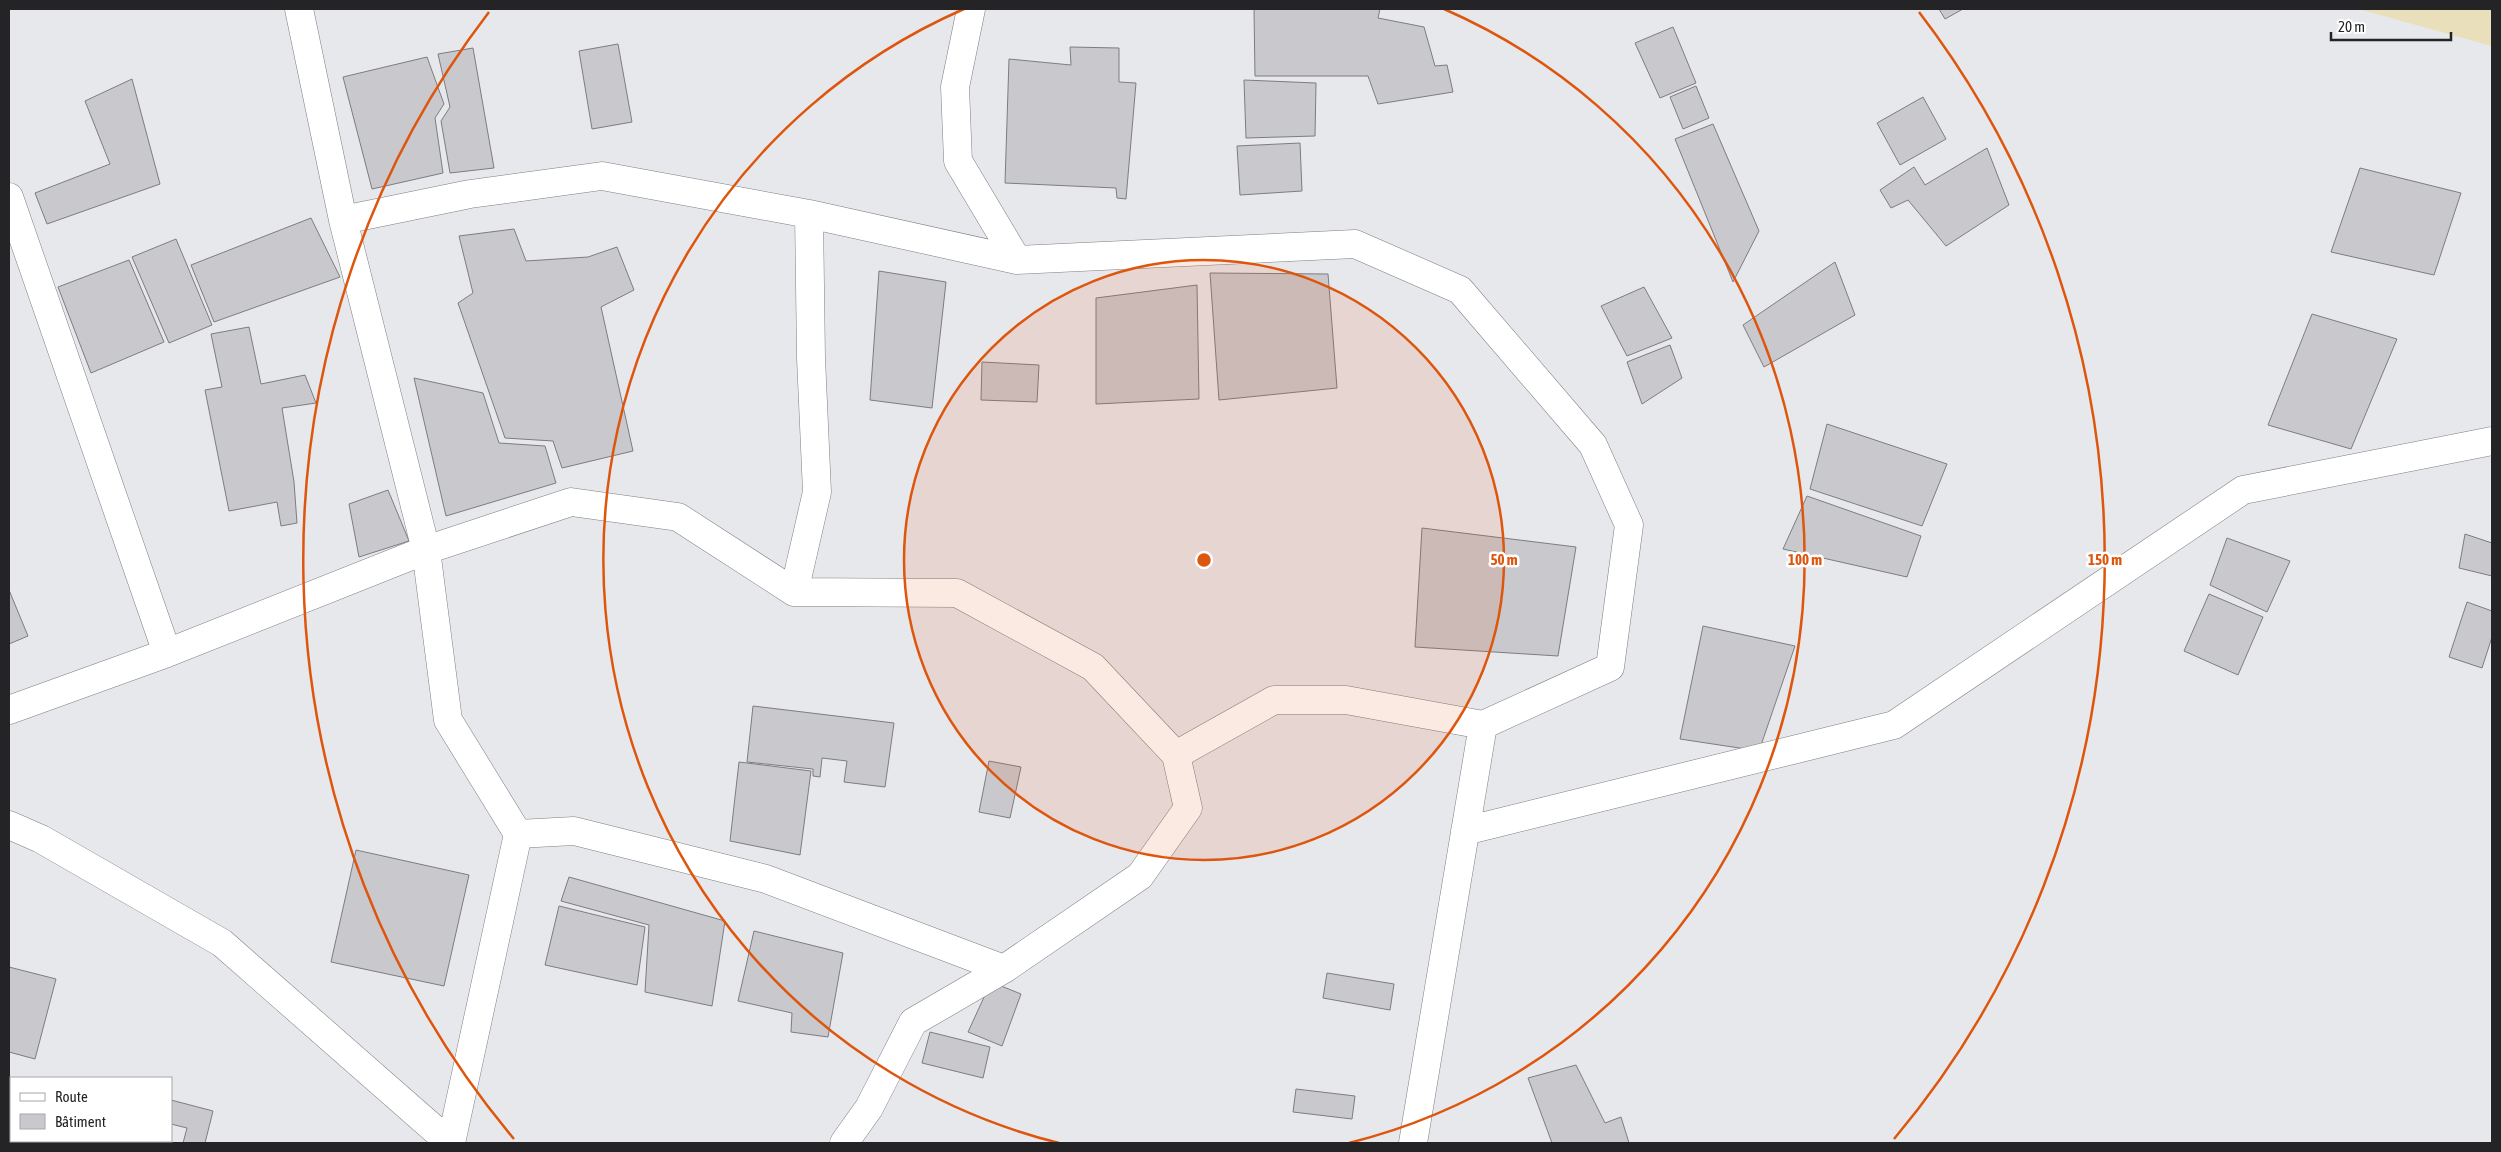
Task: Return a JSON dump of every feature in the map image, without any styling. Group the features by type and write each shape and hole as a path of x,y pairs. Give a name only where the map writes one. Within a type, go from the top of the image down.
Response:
{"street":[{"path":"9,825 41,839 222,943 450,1143 518,834 448,720 426,550 343,220 299,9"},
{"path":"972,9 955,87 958,161 1017,260"},
{"path":"343,220 470,194 602,176 809,214 1017,260 1355,244 1460,290 1592,446 1629,524 1610,667 1483,725 1346,700 1274,700 1176,755"},
{"path":"11,206 166,652"},
{"path":"794,592 817,492 811,358 809,214"},
{"path":"1465,831 1894,725 2243,490 2492,441"},
{"path":"9,710 166,652 426,550 571,502 678,517 794,592 956,593 1093,667 1176,755 1188,808 1140,876 1004,969 913,1022 870,1108 844,1143"},
{"path":"1413,1143 1483,725"},
{"path":"518,834 574,831 766,879 1004,969"}],"sand":[{"path":"2358,9 2492,9 2492,46"}],"building":[{"path":"1254,9 1380,9 1378,18 1424,27 1435,66 1447,65 1453,92 1378,104 1368,76 1255,76"},
{"path":"1939,9 1963,9 1945,19"},
{"path":"1673,27 1696,83 1660,98 1635,43"},
{"path":"618,44 632,122 592,129 579,51"},
{"path":"1070,47 1119,48 1119,82 1136,83 1126,199 1117,198 1116,188 1005,183 1009,59 1071,65"},
{"path":"473,48 494,168 450,173 441,121 450,107 438,54"},
{"path":"427,57 444,104 435,118 443,173 372,189 343,77"},
{"path":"132,79 160,184 47,224 35,193 110,164 85,101"},
{"path":"1244,80 1316,83 1315,136 1246,138"},
{"path":"1696,86 1709,118 1683,129 1670,97"},
{"path":"1923,97 1946,139 1900,165 1877,123"},
{"path":"1713,124 1759,231 1733,282 1675,139"},
{"path":"1300,143 1302,191 1240,195 1237,146"},
{"path":"1987,148 2009,205 1946,246 1908,200 1891,208 1880,190 1914,167 1925,185"},
{"path":"2360,168 2461,193 2434,275 2331,252"},
{"path":"311,218 340,277 214,322 191,265"},
{"path":"514,229 526,261 588,257 617,247 634,290 601,307 633,451 562,468 553,441 505,438 458,303 473,293 459,236"},
{"path":"176,239 212,325 169,343 132,257"},
{"path":"129,260 164,342 91,373 58,287"},
{"path":"1835,262 1855,315 1764,367 1743,325"},
{"path":"879,271 946,282 932,408 870,400"},
{"path":"1210,273 1328,274 1337,388 1219,400"},
{"path":"1197,285 1199,399 1096,404 1096,298"},
{"path":"1644,287 1672,338 1627,356 1601,306"},
{"path":"2312,314 2397,339 2351,449 2268,425"},
{"path":"249,327 261,384 305,375 316,403 282,408 294,482 297,523 281,526 277,502 229,511 205,390 222,387 211,334"},
{"path":"1670,345 1682,378 1642,404 1627,362"},
{"path":"982,362 1039,365 1037,402 981,400"},
{"path":"414,378 483,393 499,443 545,446 556,483 446,516"},
{"path":"1827,424 1947,464 1922,526 1810,489"},
{"path":"388,490 409,541 359,557 349,504"},
{"path":"1807,496 1921,536 1907,577 1783,549"},
{"path":"1422,528 1576,547 1558,656 1415,647"},
{"path":"2465,534 2492,543 2492,576 2459,568"},
{"path":"2227,538 2290,561 2267,612 2210,585"},
{"path":"9,590 28,636 9,644"},
{"path":"2209,594 2263,617 2238,675 2184,651"},
{"path":"2467,602 2492,611 2492,637 2482,668 2449,657"},
{"path":"1703,626 1795,646 1759,751 1680,739"},
{"path":"753,706 894,723 885,787 844,782 847,761 822,758 820,777 813,776 813,769 747,762"},
{"path":"989,761 1021,767 1010,818 979,812"},
{"path":"739,762 811,771 800,855 730,841"},
{"path":"356,850 469,875 444,986 331,962"},
{"path":"569,877 725,921 712,1006 645,992 649,925 561,901"},
{"path":"559,906 645,927 637,985 545,965"},
{"path":"754,931 843,953 828,1037 791,1032 792,1013 738,1001"},
{"path":"9,967 56,979 35,1059 9,1052"},
{"path":"1327,973 1394,984 1390,1010 1323,998"},
{"path":"991,982 1021,994 1002,1046 968,1032"},
{"path":"930,1032 990,1047 983,1078 922,1063"},
{"path":"1576,1065 1605,1123 1621,1117 1629,1143 1552,1143 1528,1078"},
{"path":"1296,1089 1355,1096 1352,1119 1293,1112"},
{"path":"172,1100 213,1111 205,1143 183,1143 187,1128 172,1124"}]}
